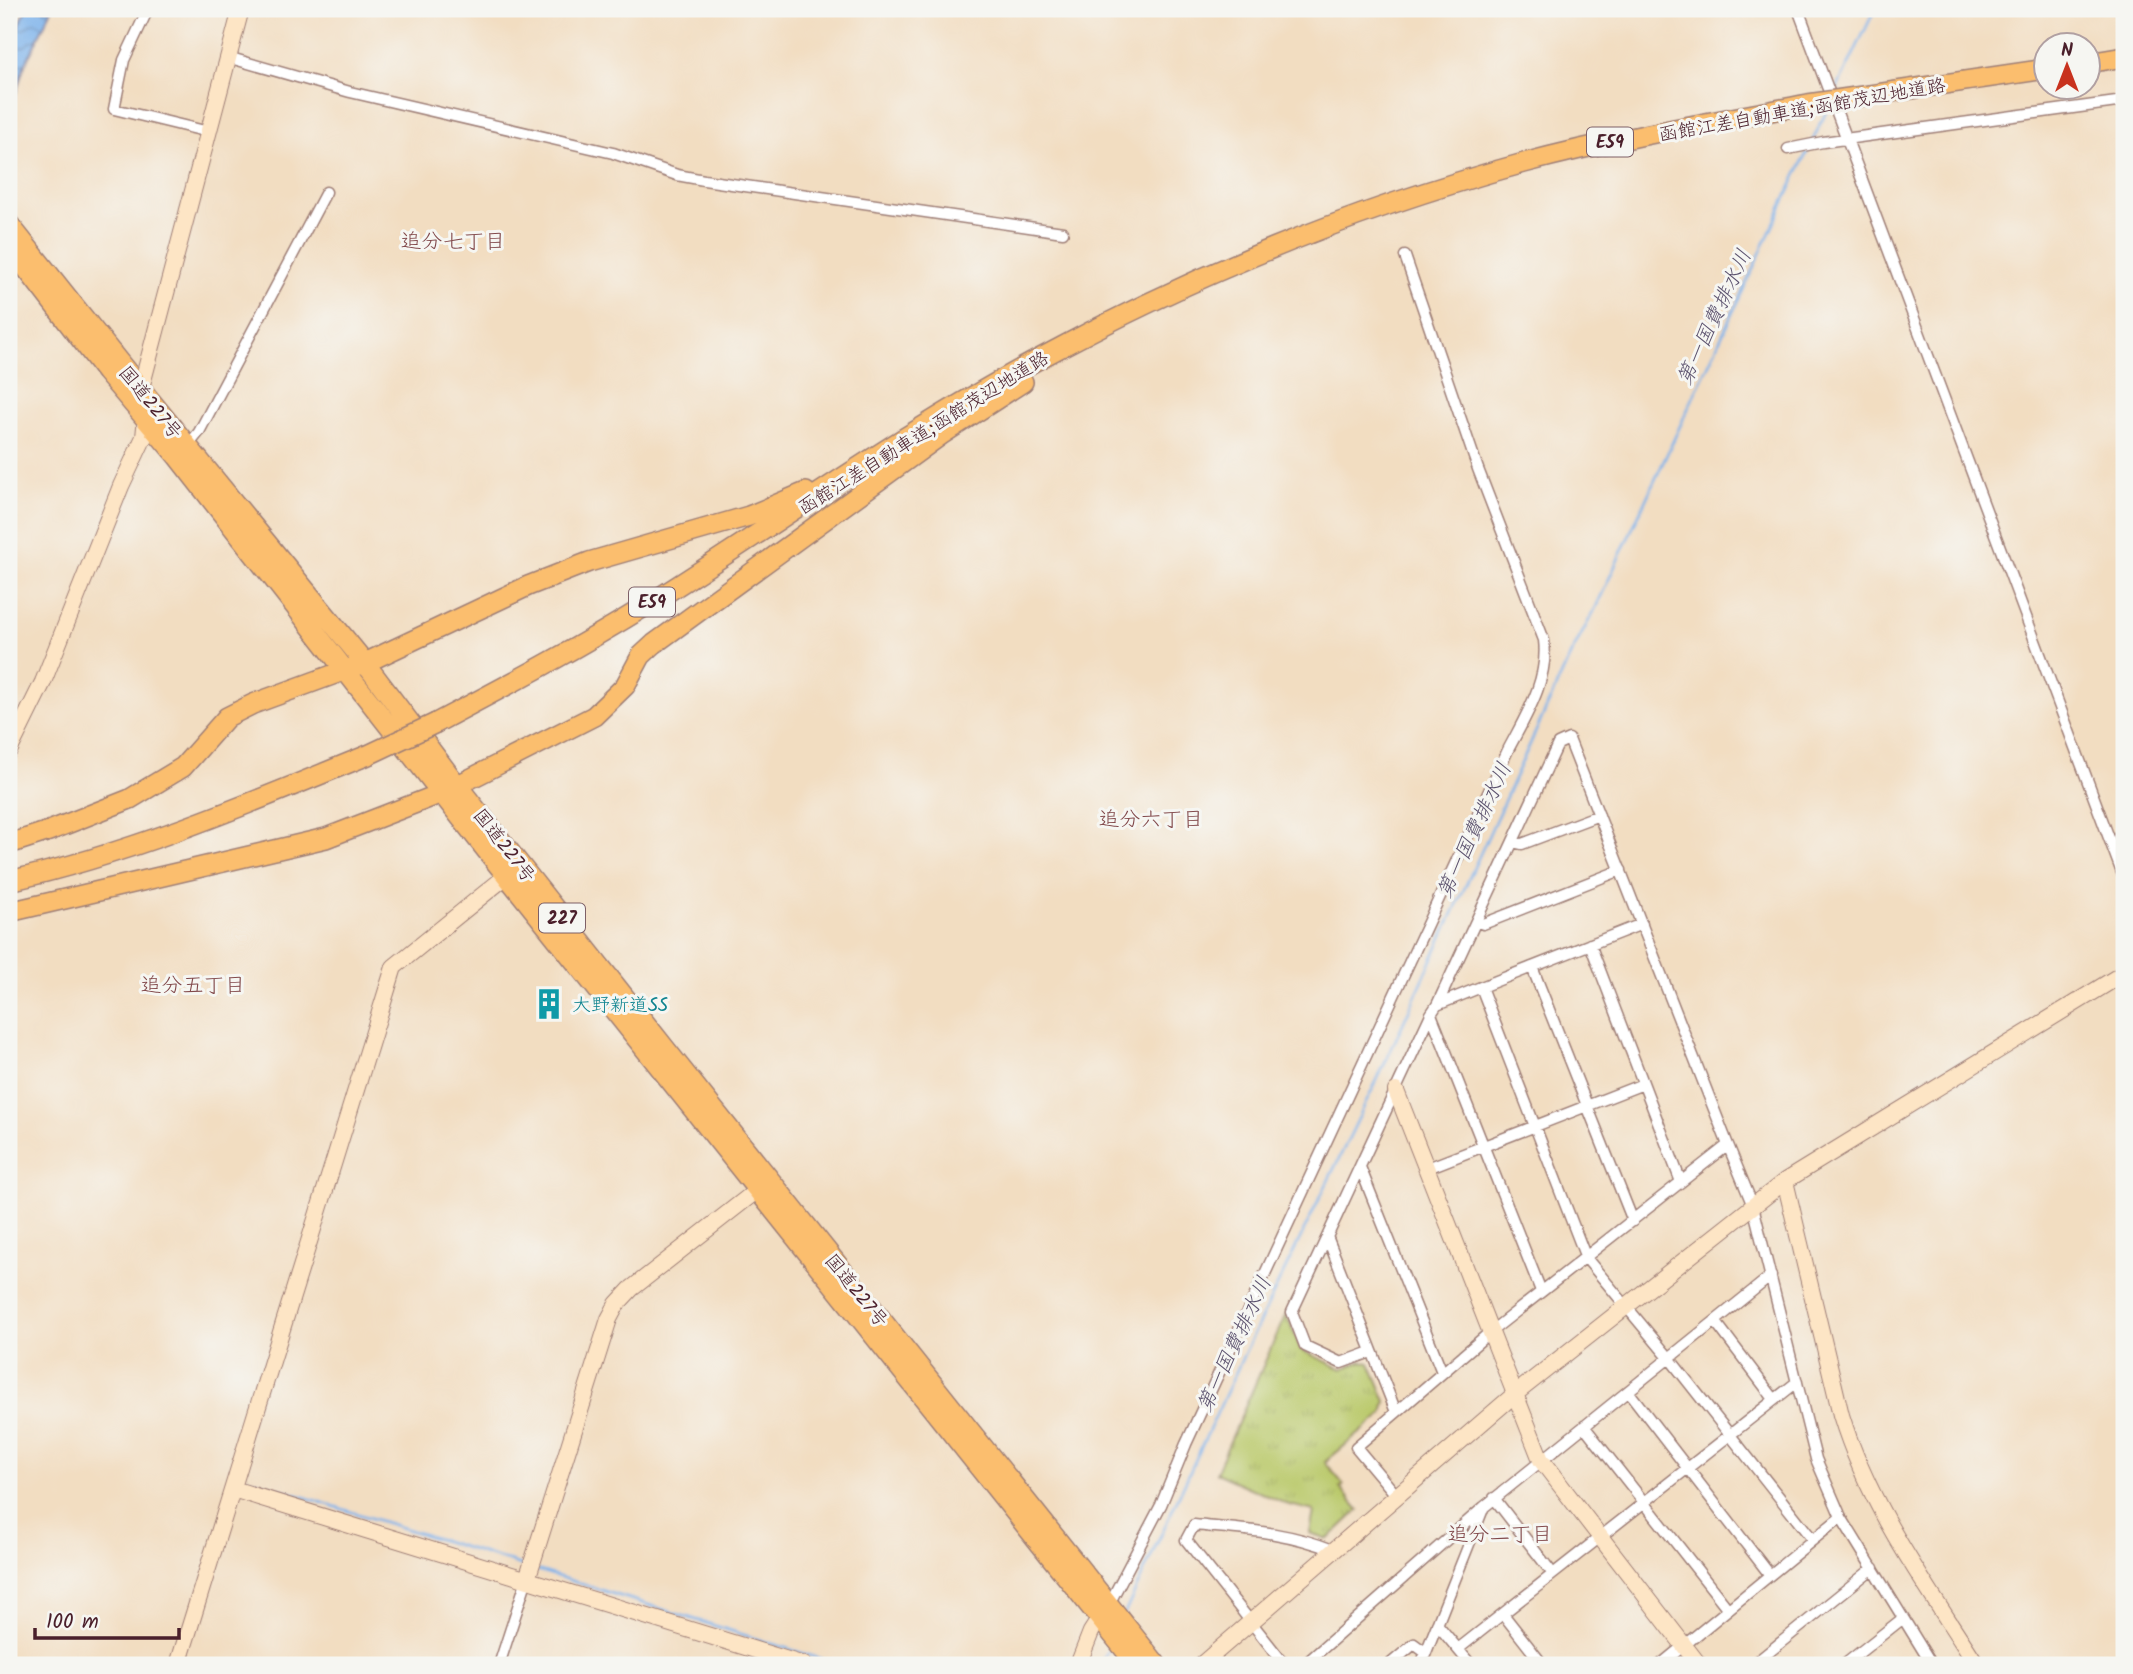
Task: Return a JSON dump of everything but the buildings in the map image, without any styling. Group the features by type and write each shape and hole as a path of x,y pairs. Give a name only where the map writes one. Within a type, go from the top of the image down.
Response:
{"highway":[{"path":"2102,61 2124,58"},
{"name":"函館江差自動車道;函館茂辺地道路","path":"13,879 122,850 239,808 368,755 436,723 496,692 646,605 978,394 1035,368 1171,294 1235,264 1383,206 1524,163 1601,144 1808,104 2032,71"},
{"name":"国道227号","path":"9,224 141,388 450,789 764,1185 1126,1638 1157,1665"},
{"name":"国道227号","path":"9,246 106,372 356,667"},
{"path":"9,912 326,838 450,789 594,716 625,686 641,656 654,645 1035,368"},
{"path":"9,844 130,799 183,767 227,717 253,704 356,667 528,586 589,562 749,516 860,468"},
{"name":"国道227号","path":"1126,1638 1137,1665"}],"street":[{"path":"148,9 124,60 114,109 209,132"},
{"path":"9,751 43,682 121,486 144,437 146,417 141,388 241,9"},
{"path":"1798,9 2124,878"},
{"path":"227,57 350,92 613,152 677,175 1063,232"},
{"path":"1788,149 2124,101"},
{"path":"187,447 199,432 326,192"},
{"path":"1078,1665 1091,1632 1108,1616 1161,1505 1192,1432 1532,703 1544,668 1544,640 1478,469 1405,256"},
{"path":"1371,1352 1341,1363 1305,1346 1292,1312 1558,744 1569,739 1753,1206 1816,1459 1841,1517 1932,1665"},
{"path":"1513,842 1522,844 1599,815"},
{"path":"178,1665 394,967 514,870"},
{"path":"1476,921 1483,924 1620,870"},
{"path":"1434,1009 1481,987 1642,924"},
{"path":"1590,944 1681,1182"},
{"path":"1532,967 1633,1221"},
{"path":"1201,1665 1515,1394 1785,1181 2124,973"},
{"path":"1481,987 1586,1258 1813,1539"},
{"path":"1434,1009 1484,1148 1541,1291"},
{"path":"1425,1170 1643,1084"},
{"path":"1396,1091 1541,1460 1699,1665"},
{"path":"1397,1496 1356,1447 1489,1333 1728,1145"},
{"path":"1360,1167 1442,1372"},
{"path":"1785,1181 1851,1448 1869,1489 1895,1536 1977,1665"},
{"path":"499,1665 609,1319 617,1304 631,1289 764,1185"},
{"path":"1328,1239 1396,1412"},
{"path":"1304,1665 1494,1498 1771,1276"},
{"path":"1714,1321 1774,1399"},
{"path":"1458,1649 1797,1382"},
{"path":"1628,1391 1770,1575"},
{"path":"1584,1426 1728,1609"},
{"path":"233,1489 529,1572 804,1665"},
{"path":"1494,1498 1553,1574"},
{"path":"1420,1665 1484,1507"},
{"path":"1660,1665 1841,1517"},
{"path":"1285,1665 1186,1540 1194,1525 1279,1533 1303,1538 1333,1550"},
{"path":"1753,1665 1872,1569"},
{"path":"1503,1614 1543,1665"},
{"path":"1844,1665 1902,1619"},
{"path":"1437,1624 1471,1665"},
{"path":"1389,1665 1414,1644 1425,1652"}],"green space":[{"path":"1286,1314 1301,1350 1342,1369 1362,1361 1370,1363 1386,1401 1383,1414 1325,1462 1344,1485 1340,1488 1359,1510 1328,1539 1310,1533 1314,1511 1286,1504 1216,1473"}],"water":[{"path":"26,9 52,9 24,67 9,115 9,49"}],"waterway":[{"name":"第一国費排水川","path":"1836,91 1875,9"},
{"name":"第一国費排水川","path":"1812,142 1827,110"},
{"name":"第一国費排水川","path":"1125,1613 1246,1350 1380,1074 1571,654 1596,607 1809,148"},
{"path":"247,1479 524,1566"},
{"path":"537,1570 840,1665"},
{"name":"第一国費排水川","path":"1101,1665 1111,1645"}],"place":[{"name":"大野新道SS","path":"549,1004"}],"district":[{"name":"追分七丁目","path":"453,241"},
{"name":"追分六丁目","path":"1151,819"},
{"name":"追分五丁目","path":"193,985"},
{"name":"追分二丁目","path":"1500,1534"}]}
